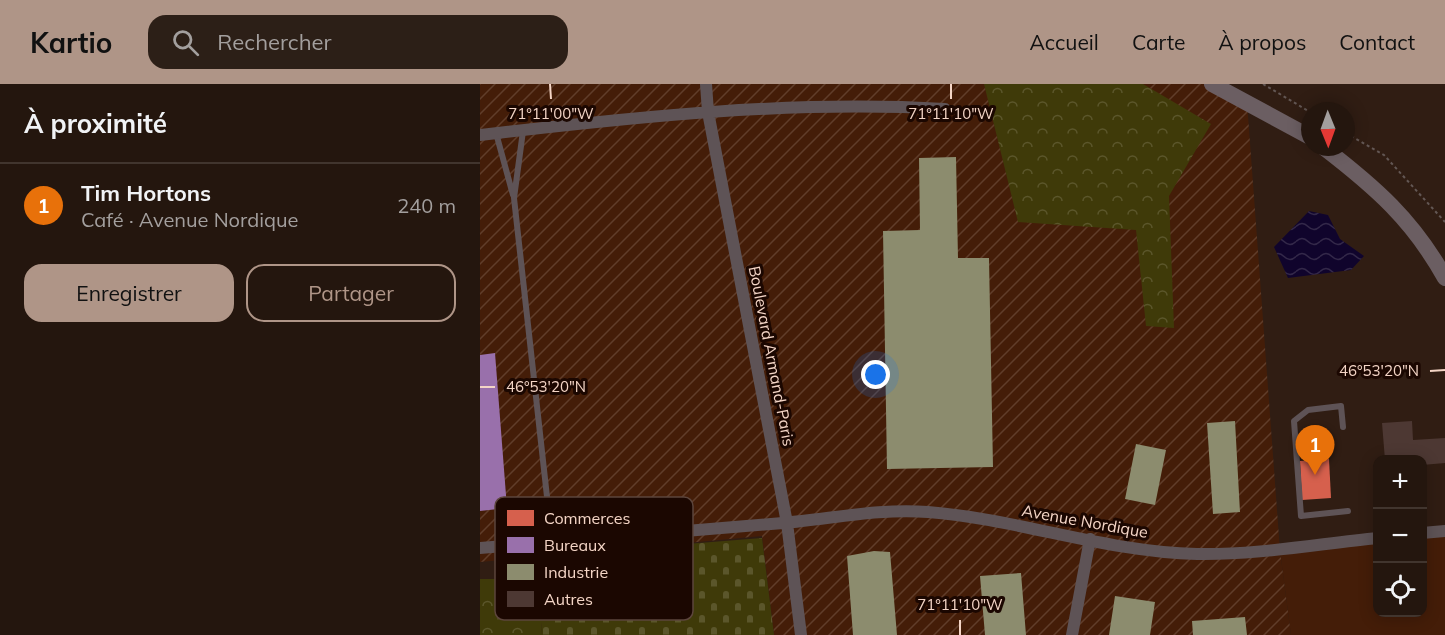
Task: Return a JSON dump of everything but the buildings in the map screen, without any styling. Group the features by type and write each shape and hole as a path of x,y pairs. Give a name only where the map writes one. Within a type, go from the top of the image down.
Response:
{"street":[{"name":"Boulevard Armand-Paris","path":"706,84 708,112 787,523 801,635"},
{"path":"1212,84 1301,132"},
{"path":"480,135 708,112 827,106 945,108"},
{"path":"1335,156 1377,189 1428,248 1445,278"},
{"name":"Avenue Nordique","path":"693,531 787,523 888,511 928,512 1197,554 1280,551 1294,546 1373,538"},
{"path":"1427,533 1445,531"},
{"path":"1072,635 1090,539"},
{"name":"Avenue Nordique","path":"480,548 495,547"}],"lane":[{"path":"514,198 523,131"},
{"path":"496,133 514,198 547,497"},
{"path":"1343,428 1341,406 1308,410 1294,421 1301,516 1348,511"}],"path":[{"path":"1263,84 1301,107"},
{"path":"1355,138 1384,156 1445,222"}],"shaded area":[{"path":"480,84 1212,84 1247,102 1280,551 1291,635 774,635 762,536 693,542 693,497 495,497 495,561 480,562"},
{"path":"1445,531 1445,635 1291,635 1280,551 1373,539 1373,617 1427,617 1427,533"}],"green space":[{"path":"984,84 1143,84 1211,124 1169,196 1174,328 1146,326 1136,230 1018,222"},
{"path":"762,538 774,635 542,635 541,620 693,620 693,543"},
{"path":"480,579 495,579 495,620 541,620 542,635 480,635"}],"water":[{"path":"1309,211 1328,215 1340,239 1364,256 1351,270 1288,278 1274,247"}],"place":[{"name":"Tim Hortons","path":"1315,475"}]}
